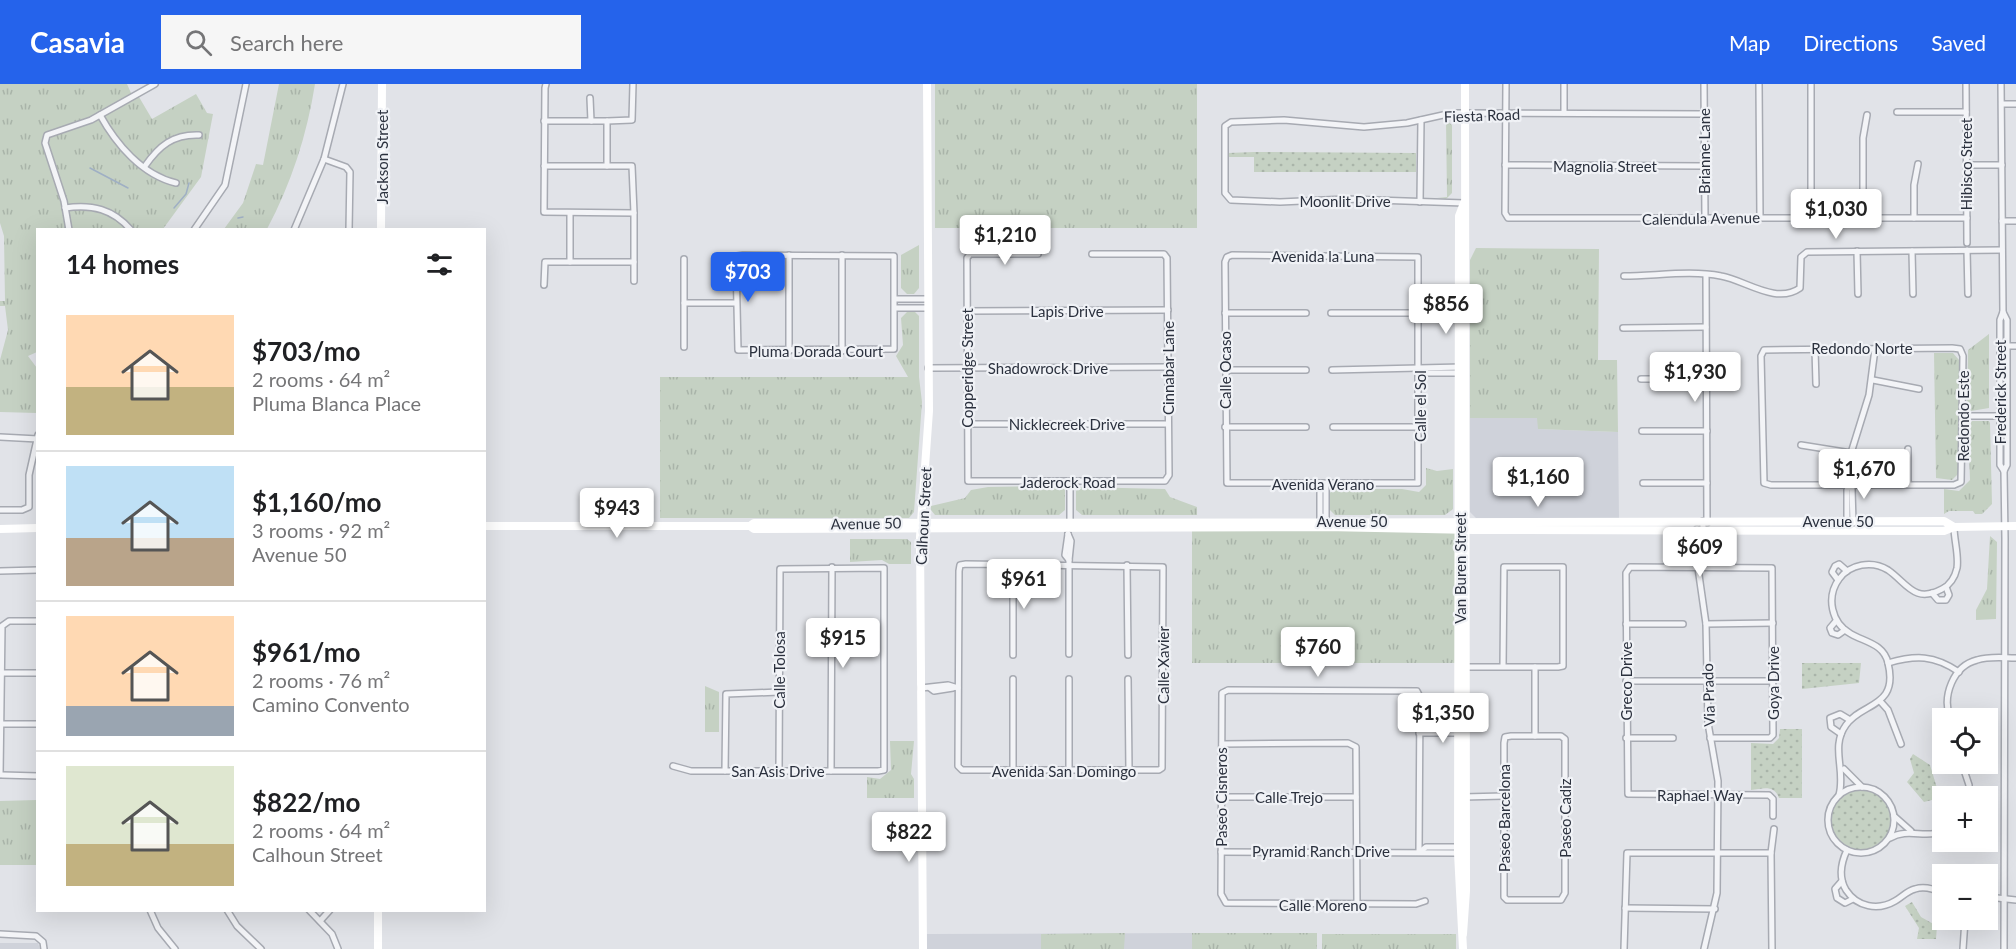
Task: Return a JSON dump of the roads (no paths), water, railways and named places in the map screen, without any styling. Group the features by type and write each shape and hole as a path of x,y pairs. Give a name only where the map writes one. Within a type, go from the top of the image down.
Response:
{"main road":[{"name":"Jackson Street","path":"381,228 382,84"},
{"name":"Calhoun Street","path":"923,949 925,688 921,526 928,441 927,84"},
{"name":"Van Buren Street","path":"1463,949 1463,934 1460,928 1463,370 1467,216 1464,203 1465,84"},
{"name":"Avenue 50","path":"486,526 750,526 754,529 921,526 1069,528 1323,524 1463,525 1556,521 1702,526 1850,526 1944,531 1954,527 2016,526"},
{"path":"1504,530 1549,527 1556,521 1563,527 1605,527 1614,530"},
{"name":"Avenue 50","path":"1463,525 1504,530 1614,530 1702,526"},
{"path":"0,529 36,528"},
{"path":"378,912 378,949"}],"street":[{"path":"69,228 46,137 100,115 155,84"},
{"path":"195,228 227,181 246,84"},
{"path":"295,228 320,172 343,84"},
{"path":"546,84 544,212 634,213"},
{"path":"544,121 632,120 633,84"},
{"path":"1505,165 1506,84"},
{"path":"1564,84 1564,113"},
{"name":"Brianne Lane","path":"1704,84 1705,218"},
{"path":"1759,84 1760,218"},
{"path":"1811,84 1812,218"},
{"name":"Hibisco Street","path":"1966,84 1967,243"},
{"name":"Frederick Street","path":"2001,84 2003,312 2000,320 2000,465 2004,471"},
{"path":"590,98 591,121"},
{"path":"2002,104 2016,104"},
{"path":"1897,112 1966,112"},
{"name":"Fiesta Road","path":"1227,197 1223,164 1226,124 1284,120 1372,126 1465,113 1704,114"},
{"path":"100,115 119,146 162,178 176,183"},
{"path":"1863,218 1863,138 1867,115"},
{"path":"1420,202 1421,120"},
{"path":"607,121 607,166"},
{"path":"145,166 156,150 169,140 184,135 199,135"},
{"path":"324,159 346,167 350,172 349,228"},
{"path":"1914,218 1914,185 1918,164"},
{"name":"Calendula Avenue","path":"1505,165 1505,213 1508,218 1967,218"},
{"name":"Magnolia Street","path":"1505,165 1704,166"},
{"path":"1966,165 2002,165"},
{"path":"544,166 632,166 634,281"},
{"name":"Moonlit Drive","path":"1227,197 1265,202 1346,199 1464,203"},
{"path":"65,208 85,206 102,209 116,216 129,228"},
{"path":"570,213 570,262"},
{"path":"2002,221 2016,221"},
{"path":"1912,250 1913,294"},
{"path":"1967,250 1968,294"},
{"path":"1624,276 1706,275 1730,278 1762,291 1792,292 1800,288 1803,254 1857,251 2002,250"},
{"path":"1857,251 1858,294"},
{"name":"Copperidge Street","path":"968,481 968,255 1038,254"},
{"name":"Cinnabar Lane","path":"1092,254 1166,255 1167,480"},
{"path":"789,255 789,351"},
{"path":"684,303 736,303 737,256 842,255 894,256 895,308 928,303"},
{"path":"842,255 842,351"},
{"name":"Avenida la Luna","path":"1227,257 1419,257"},
{"name":"Calle Ocaso","path":"1227,257 1225,313 1227,483"},
{"name":"Calle el Sol","path":"1419,257 1419,483"},
{"path":"684,259 684,347"},
{"path":"544,285 545,262 634,262"},
{"name":"Via Prado","path":"1704,949 1715,909 1718,852 1717,770 1710,738 1706,624 1700,586 1700,567 1697,561 1707,483 1706,275"},
{"path":"895,299 928,303"},
{"name":"Pluma Dorada Court","path":"736,303 738,350 894,349 895,308"},
{"name":"Lapis Drive","path":"967,311 1168,310"},
{"name":"Frederick Street","path":"2003,312 2007,320 2007,465 2004,471 2004,949"},
{"path":"1225,313 1306,313"},
{"path":"1331,313 1420,313"},
{"path":"1623,328 1706,327"},
{"path":"2000,346 2016,346"},
{"path":"1815,348 1816,384"},
{"name":"Redondo Norte","path":"1850,484 1764,483 1761,356 1764,350 1815,348 1960,350"},
{"path":"1850,526 1853,490 1850,484 1851,453 1873,380 1875,349"},
{"name":"Redondo Este","path":"1908,484 1954,485 1961,482 1963,356 1960,350"},
{"name":"Shadowrock Drive","path":"928,368 1168,367"},
{"path":"1332,370 1420,370 1427,367 1463,370"},
{"path":"1225,370 1306,370"},
{"path":"1641,379 1706,379"},
{"path":"1873,380 1919,389"},
{"path":"1963,416 2007,416"},
{"name":"Nicklecreek Drive","path":"967,424 1168,424"},
{"path":"1225,427 1306,427"},
{"path":"1333,427 1420,427"},
{"path":"1642,431 1707,431"},
{"path":"0,437 36,438"},
{"path":"0,510 22,510 28,507 36,445"},
{"path":"1802,445 1851,453"},
{"path":"1850,484 1908,484 1908,449"},
{"name":"Jaderock Road","path":"968,481 1167,480"},
{"path":"1069,654 1069,562 1065,555 1069,528 1070,482"},
{"name":"Avenida Verano","path":"1227,483 1419,483"},
{"path":"1643,483 1707,483"},
{"path":"1323,484 1323,524"},
{"path":"29,492 36,492"},
{"path":"1932,834 1912,832 1888,839 1874,850 1861,852 1847,850 1838,843 1829,825 1831,807 1839,795 1842,767 1838,750 1841,734 1850,720 1880,701 1889,683 1888,663 1874,644 1845,630 1836,621 1831,600 1838,580 1847,570 1864,565 1880,567 1910,591 1932,593 1946,587 1957,568 1954,527"},
{"path":"925,688 948,685 955,688 960,565 1069,562 1127,564 1128,655"},
{"name":"Calle Xavier","path":"1127,564 1163,567 1163,763"},
{"path":"1838,580 1832,572 1834,566 1839,564 1847,570"},
{"path":"1012,565 1012,655"},
{"path":"831,771 832,567"},
{"name":"Calle Tolosa","path":"779,771 780,568 832,567"},
{"name":"San Asis Drive","path":"673,766 691,771 884,770 884,568 832,567"},
{"path":"1462,667 1503,667 1535,667 1563,666 1563,567 1504,567 1503,667"},
{"name":"Greco Drive","path":"1628,794 1626,624 1628,568 1700,567"},
{"name":"Goya Drive","path":"1700,567 1772,568 1772,737 1710,738"},
{"path":"0,571 36,570"},
{"path":"1932,593 1938,600 1946,600 1949,595 1946,587"},
{"path":"36,621 9,621 2,626 1,775 36,776"},
{"path":"1836,621 1830,628 1832,633 1838,635 1845,630"},
{"path":"1626,624 1683,624"},
{"path":"1706,624 1773,624"},
{"path":"1888,663 1912,657 1928,657 1959,672"},
{"path":"1949,708 1947,695 1959,672 1978,660 2016,658"},
{"path":"1535,667 1535,736"},
{"path":"2,673 36,673"},
{"path":"1012,679 1013,771"},
{"path":"1069,679 1069,771"},
{"path":"1128,679 1129,771"},
{"path":"1626,681 1773,681"},
{"name":"Avenida San Domingo","path":"955,688 958,766 962,770 1159,771 1163,763"},
{"name":"Paseo Cisneros","path":"1224,900 1221,894 1222,693 1228,690 1417,692 1420,697 1419,726"},
{"path":"724,771 726,694 779,692"},
{"path":"1880,701 1888,710 1901,744"},
{"path":"1841,734 1831,727 1830,718 1840,714 1850,720"},
{"path":"2,724 36,724"},
{"path":"1420,851 1419,726 1462,729"},
{"path":"1419,733 1462,729"},
{"name":"Paseo Barcelona","path":"1505,899 1505,737 1535,736"},
{"name":"Paseo Cadiz","path":"1505,899 1564,899 1564,737 1535,736"},
{"path":"1626,738 1673,738"},
{"path":"1222,744 1354,745 1357,750 1357,905"},
{"path":"1842,767 1862,787 1874,790 1885,797 1894,816 1912,832"},
{"path":"1839,795 1862,787"},
{"name":"Raphael Way","path":"1628,794 1772,796 1773,816"},
{"path":"1462,797 1504,796"},
{"name":"Calle Trejo","path":"1222,797 1356,797"},
{"path":"1888,839 1894,816"},
{"path":"1772,949 1771,853 1774,829"},
{"name":"Pyramid Ranch Drive","path":"1221,852 1420,851 1426,848 1462,850"},
{"path":"1847,850 1842,865 1842,881 1853,899 1866,905 1878,907 1895,901 1917,888 1932,888"},
{"path":"1624,949 1627,853 1771,853"},
{"path":"1842,881 1835,889 1837,898 1845,903 1853,899"},
{"path":"1998,899 2016,900"},
{"name":"Calle Moreno","path":"1224,900 1230,905 1416,904 1425,901"},
{"path":"1625,908 1715,909"},
{"path":"151,912 166,945 175,949"},
{"path":"228,912 237,926 261,949"},
{"path":"311,912 332,934 338,949"},
{"path":"320,921 328,912"},
{"path":"1963,949 1964,930"},
{"path":"0,934 31,935 40,938 44,949"}],"waterway":[{"path":"90,168 128,188"},
{"path":"174,208 186,194 189,183"},
{"path":"238,218 243,217"}]}
